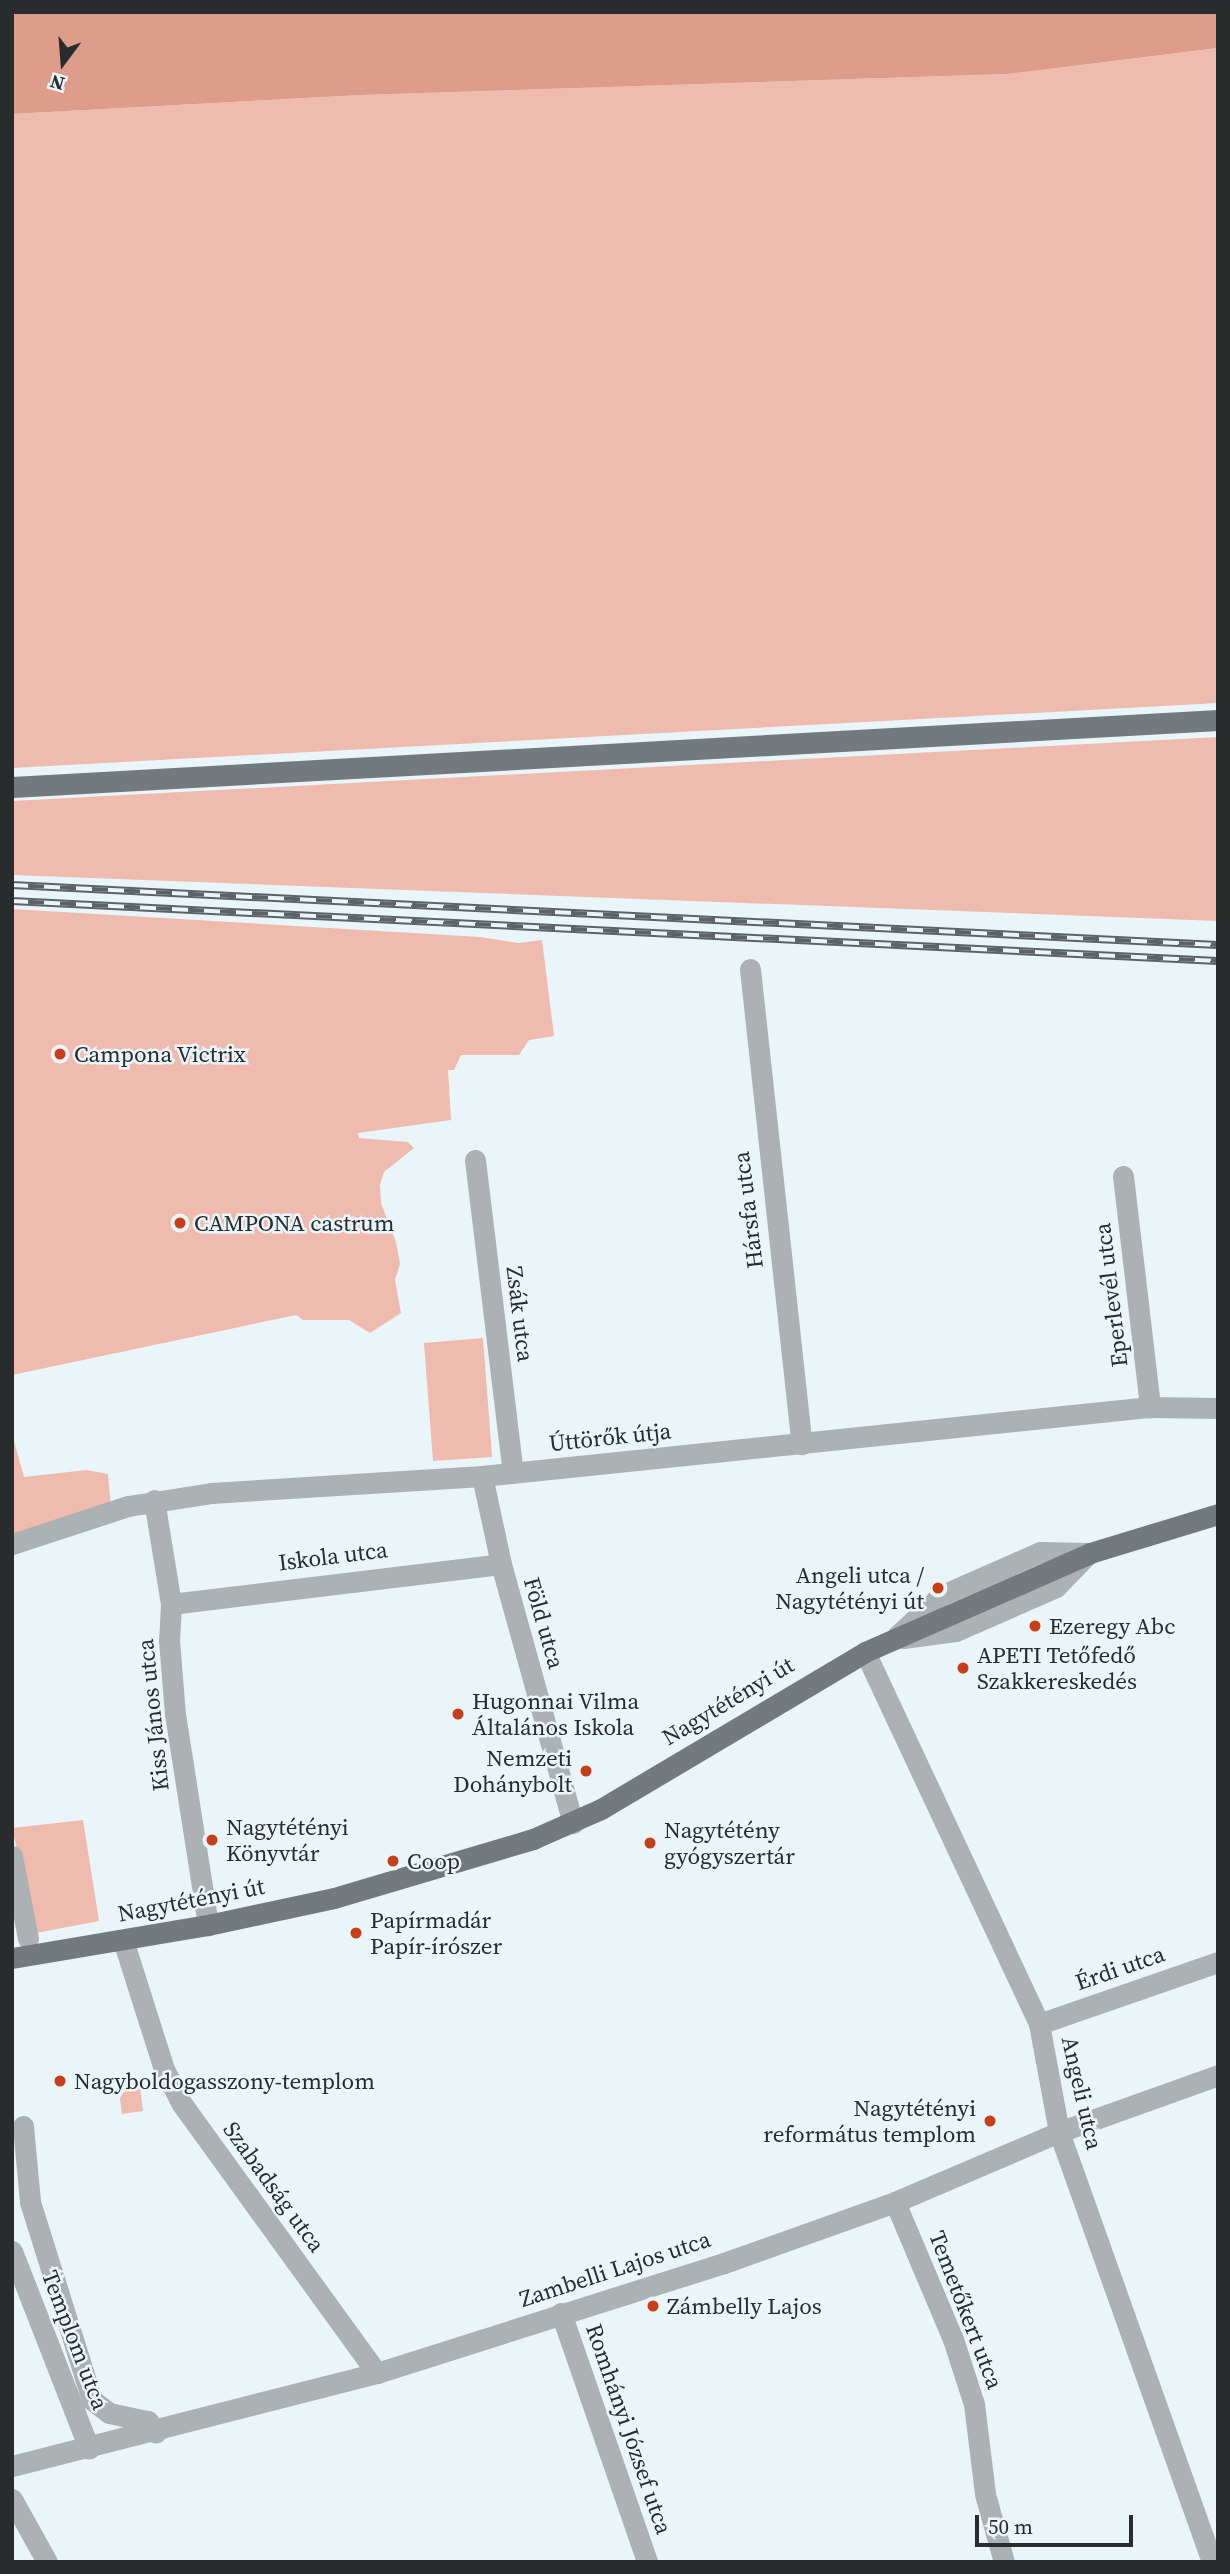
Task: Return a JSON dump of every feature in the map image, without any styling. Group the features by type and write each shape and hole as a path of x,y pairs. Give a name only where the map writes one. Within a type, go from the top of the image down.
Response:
{"main road":[{"path":"12,787 1218,720"},
{"name":"Nagytétényi út","path":"12,1958 208,1925 381,1887 573,1823 865,1652 1090,1553 1218,1514"}],"street":[{"name":"Hársfa utca","path":"750,969 802,1444"},
{"name":"Zsák utca","path":"475,1160 513,1473"},
{"name":"Eperlevél utca","path":"1123,1176 1150,1407"},
{"name":"Úttörők útja","path":"12,1544 153,1500 482,1476 1150,1407 1218,1408"},
{"name":"Föld utca","path":"482,1476 501,1564 573,1823"},
{"name":"Kiss János utca","path":"153,1500 171,1604 169,1640 174,1714 208,1925"},
{"name":"Iskola utca","path":"171,1604 501,1564"},
{"name":"Angeli utca","path":"865,1652 1039,2024 1059,2132 1212,2562"},
{"path":"12,1856 28,1938"},
{"name":"Szabadság utca","path":"123,1940 164,2069 182,2105 377,2373"},
{"name":"Érdi utca","path":"1039,2024 1218,1962"},
{"name":"Zambelli Lajos utca","path":"12,2466 156,2433 377,2373 561,2314 895,2202 1059,2132 1218,2075"},
{"path":"23,2126 21,2197 92,2400 109,2413 148,2421 156,2433"},
{"name":"Temetőkert utca","path":"895,2202 953,2339 974,2404 985,2494 1004,2562"},
{"name":"Templom utca","path":"12,2251 89,2448"},
{"name":"Romhányi József utca","path":"561,2314 647,2562"},
{"path":"12,2499 47,2562"}],"shaded area":[{"path":"12,12 1218,12 1218,48 1008,74 362,95 12,114"},
{"path":"1218,48 1218,703 12,768 12,114 362,95 1008,74"},
{"path":"1218,737 1218,921 12,875 12,801"},
{"path":"12,909 480,937 518,943 542,940 554,1036 529,1040 519,1055 461,1055 454,1070 448,1070 451,1120 358,1133 359,1138 408,1142 414,1148 384,1172 380,1184 381,1203 396,1242 400,1264 395,1280 401,1313 370,1333 349,1320 303,1320 296,1315 12,1375"},
{"path":"483,1338 492,1457 433,1461 424,1343"},
{"path":"12,1434 24,1477 86,1470 108,1474 111,1508 12,1539"},
{"path":"83,1820 99,1921 36,1933 12,1828"},
{"path":"140,2086 143,2111 122,2114 120,2098 126,2088"}],"railway":[{"path":"12,885 1218,945"},
{"path":"12,901 1218,961"}],"place":[{"name":"Campona Victrix","path":"60,1054"},
{"name":"CAMPONA castrum","path":"180,1223"},
{"name":"Angeli utca / Nagytétényi út","path":"938,1588"},
{"name":"Ezeregy Abc","path":"1035,1626"},
{"name":"APETI Tetőfedő Szakkereskedés","path":"963,1668"},
{"name":"Hugonnai Vilma Általános Iskola","path":"458,1714"},
{"name":"Nemzeti Dohánybolt","path":"586,1771"},
{"name":"Nagytétényi Könyvtár","path":"212,1840"},
{"name":"Nagytétény gyógyszertár","path":"650,1843"},
{"name":"Coop","path":"393,1861"},
{"name":"Papírmadár Papír-írószer","path":"356,1933"},
{"name":"Nagyboldogasszony-templom","path":"60,2081"},
{"name":"Nagytétényi református templom","path":"990,2121"},
{"name":"Zámbelly Lajos","path":"653,2306"}]}
